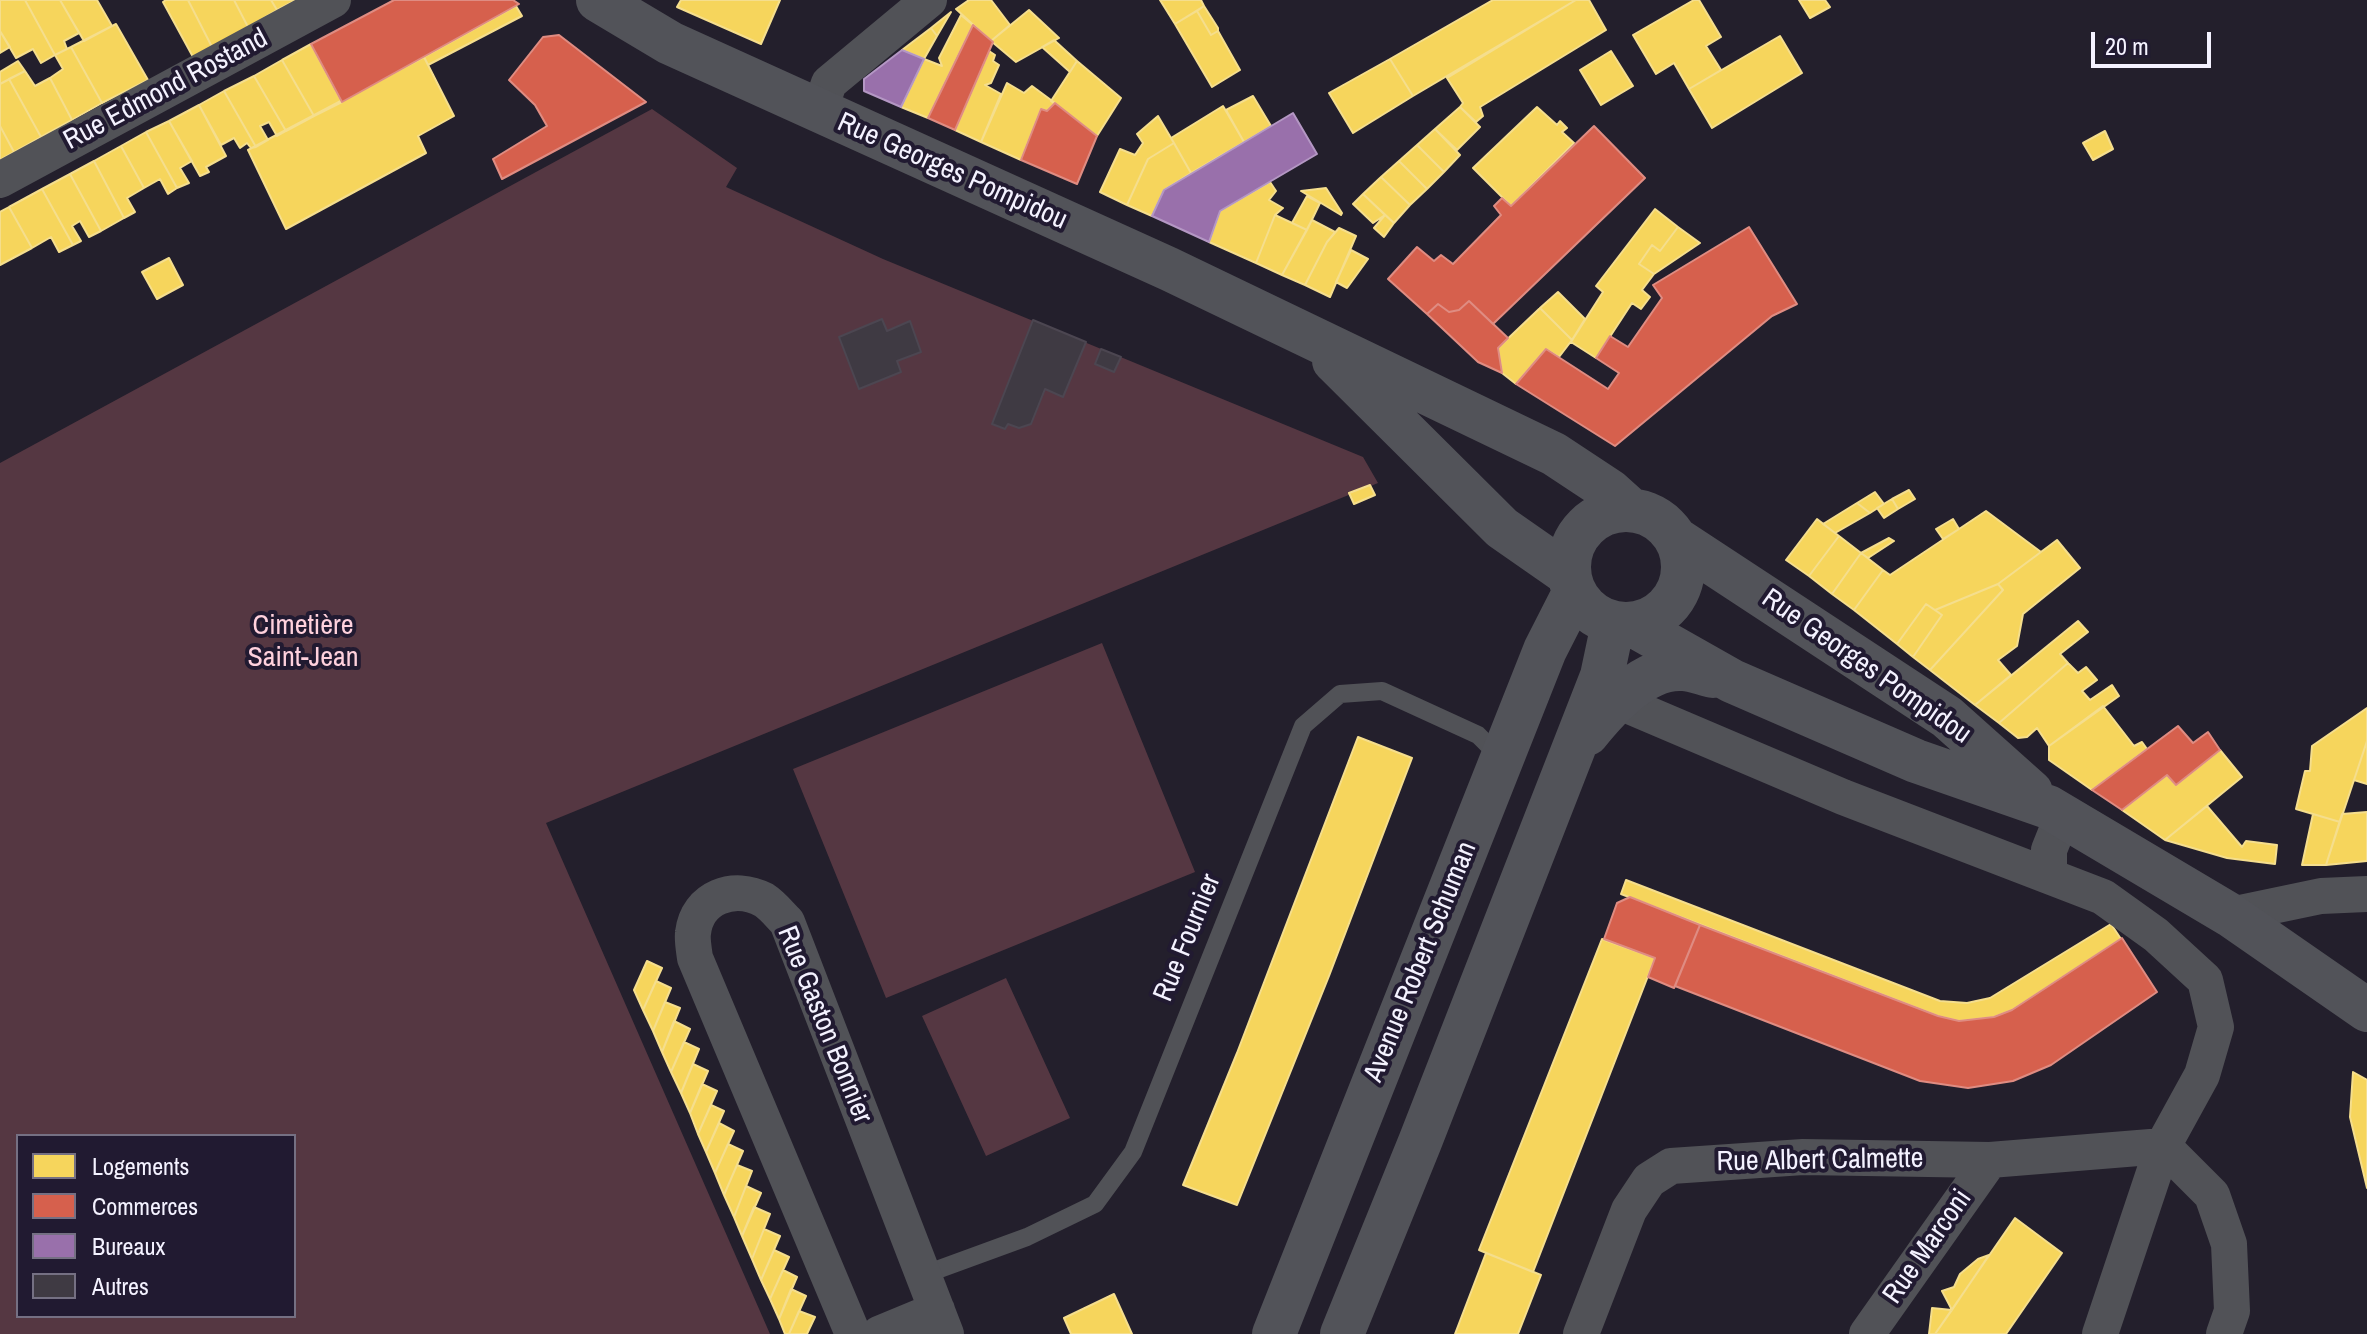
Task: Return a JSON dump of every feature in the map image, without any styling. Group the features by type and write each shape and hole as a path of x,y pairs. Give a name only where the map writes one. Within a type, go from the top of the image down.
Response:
{"main road":[{"name":"Rue Georges Pompidou","path":"598,0 670,43 1169,269 1554,454 1610,491 1630,509"},
{"name":"Rue Georges Pompidou","path":"1310,337 1502,528 1571,584"},
{"path":"1630,509 1648,514 1664,524 1676,539 1682,554 1683,570 1673,600 1663,612 1623,624 1597,617 1584,607 1571,584 1569,557 1574,541 1584,527 1613,511 1630,509"},
{"name":"Rue Georges Pompidou","path":"1676,539 1947,717 2056,811 2230,915 2367,1010"},
{"name":"Avenue Robert Schuman","path":"1274,1334 1571,584"},
{"name":"Rue Georges Pompidou","path":"1623,624 1732,681 1916,761 2056,811"},
{"path":"1342,1334 1623,624"},
{"path":"1572,751 1615,700 1656,673 1682,669 1732,681"}],"street":[{"name":"Rue Edmond Rostand","path":"0,180 333,0"},
{"path":"819,112 829,83 929,0"},
{"path":"1615,700 1843,797 2103,897 2156,935 2205,980 2216,1027 2202,1075 2163,1146 2100,1334"},
{"path":"2049,876 2049,850 2056,811"},
{"path":"2103,897 2130,855"},
{"name":"Rue Gaston Bonnier","path":"853,1334 695,958 693,932 702,906 720,895 744,893 766,901 787,922 941,1322"},
{"path":"2230,915 2321,896 2367,894"},
{"path":"2163,1146 2212,1195 2229,1244 2232,1311 2224,1334"},
{"name":"Rue Albert Calmette","path":"1581,1334 1629,1210 1649,1180 1671,1166 1803,1157 1990,1160 2163,1146"},
{"name":"Rue Marconi","path":"1867,1334 1990,1160"},
{"path":"879,1334 941,1322"}],"lane":[{"name":"Rue Fournier","path":"923,1275 1027,1237 1095,1204 1133,1152 1303,726 1340,694 1382,691 1478,735 1502,758"}],"green space":[{"name":"Cimetière Saint-Jean","path":"652,109 737,168 726,187 883,259 1363,457 1378,483 546,823 770,1334 0,1334 0,463"},
{"path":"1102,643 1195,872 886,998 793,769"},
{"path":"1006,978 1070,1118 986,1156 922,1016"}],"building: Logements":[{"path":"0,0 25,0 55,55 41,63 33,49 16,58 0,31"},
{"path":"25,0 60,0 79,33 64,41 67,49 55,55"},
{"path":"60,0 97,0 112,26 84,41"},
{"path":"188,0 212,47 193,57 163,2"},
{"path":"188,0 234,0 248,27 212,47"},
{"path":"234,0 271,0 277,10 248,27"},
{"path":"271,0 296,0 277,10"},
{"path":"681,0 780,0 761,44 677,7"},
{"path":"969,0 991,0 1010,25 991,41 956,9"},
{"path":"1160,0 1201,0 1204,6 1175,24"},
{"path":"1493,0 1576,0 1413,96 1390,59"},
{"path":"1576,0 1589,0 1606,30 1480,107 1483,116 1476,122 1460,107 1463,103 1447,78"},
{"path":"1699,0 1721,37 1706,46 1721,70 1689,89 1674,63 1656,74 1633,35"},
{"path":"1799,0 1825,0 1830,7 1810,18"},
{"path":"516,6 522,16 428,65 424,57"},
{"path":"1204,6 1218,28 1211,35 1197,11"},
{"path":"1029,10 1059,38 1016,62 991,41"},
{"path":"1197,11 1211,35 1218,31 1240,70 1212,87 1175,24"},
{"path":"951,12 937,36 931,28"},
{"path":"961,15 973,25 928,118 901,107 924,59 942,66 939,58"},
{"path":"116,24 148,80 102,103 71,47"},
{"path":"931,28 937,36 924,59 902,50"},
{"path":"0,31 10,47 0,53"},
{"path":"1780,36 1802,73 1712,128 1689,89"},
{"path":"1054,40 1077,61 1070,72 1042,47"},
{"path":"311,44 342,102 314,116 282,60"},
{"path":"71,47 102,103 72,120 50,78 63,69 55,55"},
{"path":"989,51 995,55 993,61 999,65 991,83 985,85 1001,94 981,142 955,130"},
{"path":"1611,51 1633,86 1601,105 1580,70"},
{"path":"424,57 454,116 418,136 426,153 286,229 248,150"},
{"path":"1390,59 1413,96 1353,133 1329,93"},
{"path":"282,60 314,116 286,131 254,76"},
{"path":"18,61 25,71 0,84 0,72"},
{"path":"1077,61 1121,98 1097,136 1051,101"},
{"path":"25,71 35,86 50,78 72,120 41,137 9,79"},
{"path":"254,76 286,131 277,136 269,122 260,126 268,140 256,147 224,91"},
{"path":"9,79 41,137 14,152 0,126 0,84"},
{"path":"1007,83 1024,93 1032,86 1055,103 1047,111 1041,109 1021,160 981,142"},
{"path":"224,91 256,147 251,148 247,143 240,148 234,138 221,145 199,105"},
{"path":"1253,96 1271,126 1244,142 1226,110"},
{"path":"199,105 226,156 206,167 209,172 200,176 169,121"},
{"path":"1223,106 1244,142 1191,173 1171,138"},
{"path":"1460,107 1480,127 1457,150 1435,129"},
{"path":"1537,107 1557,125 1560,121 1567,128 1562,132 1574,143 1511,206 1473,168"},
{"path":"1158,116 1174,143 1148,159 1127,205 1100,192 1120,149 1135,155 1143,143 1137,134"},
{"path":"169,121 192,161 180,168 189,183 177,188 146,132"},
{"path":"0,126 14,152 0,160"},
{"path":"1435,129 1460,155 1444,172 1417,145"},
{"path":"2105,131 2113,149 2093,160 2083,143"},
{"path":"146,132 177,188 168,194 160,179 144,188 121,146"},
{"path":"1174,143 1191,173 1164,190 1152,216 1127,205 1148,159"},
{"path":"1417,145 1444,172 1427,189 1399,161"},
{"path":"121,146 144,188 127,198 135,212 124,218 94,161"},
{"path":"94,161 124,218 101,231 70,174"},
{"path":"1399,161 1427,189 1410,205 1381,177"},
{"path":"70,174 101,231 89,237 80,221 72,226 81,241 73,245 42,189"},
{"path":"1381,177 1410,205 1394,223 1363,194"},
{"path":"1270,182 1276,191 1269,200 1283,208 1275,215 1256,263 1209,242 1220,211"},
{"path":"1326,188 1342,213 1341,215 1301,191"},
{"path":"42,189 73,245 59,252 51,237 32,248 9,207"},
{"path":"1363,194 1385,215 1373,223 1353,204"},
{"path":"1307,196 1320,203 1307,230 1292,223"},
{"path":"9,207 32,248 0,265 0,212"},
{"path":"1655,209 1678,227 1660,251 1652,245 1639,264 1654,274 1642,290 1650,297 1641,309 1632,303 1596,358 1571,342 1603,292 1596,286"},
{"path":"1275,215 1307,230 1282,275 1256,263"},
{"path":"1385,215 1394,223 1384,237 1374,228"},
{"path":"1312,220 1335,232 1305,285 1282,275"},
{"path":"1678,227 1700,243 1654,274 1639,264 1652,245 1660,251"},
{"path":"1339,228 1356,236 1330,297 1305,285 1327,242"},
{"path":"1351,250 1368,259 1347,288 1336,282"},
{"path":"169,258 183,285 157,299 142,272"},
{"path":"1558,292 1585,319 1572,340 1540,308"},
{"path":"1540,308 1572,340 1559,357 1546,349 1516,384 1502,373 1498,348"},
{"path":"1370,485 1375,495 1354,504 1349,493"},
{"path":"1909,490 1915,499 1898,509 1892,499"},
{"path":"1875,492 1884,504 1870,513 1857,503"},
{"path":"1892,499 1898,509 1884,518 1877,508"},
{"path":"1857,503 1870,513 1835,533 1823,524"},
{"path":"1986,511 2041,552 1998,584 1935,610 1926,604 1897,644 1854,610 1883,570 1890,575"},
{"path":"1817,519 1839,536 1809,576 1786,560"},
{"path":"1953,519 1959,529 1943,539 1936,529"},
{"path":"1839,536 1861,553 1832,594 1809,576"},
{"path":"1889,538 1894,541 1868,558 1861,553"},
{"path":"2057,540 2080,568 2023,614 2017,646 1998,660 2011,675 1975,705 1930,670 2003,590 1998,584"},
{"path":"1861,553 1883,570 1854,610 1832,594"},
{"path":"1998,584 2003,590 1930,670 1913,657 1942,615 1935,610"},
{"path":"1926,604 1942,615 1913,657 1897,644"},
{"path":"2078,621 2088,632 2060,654 2068,663 1999,723 1975,705"},
{"path":"2068,663 2078,673 2086,667 2097,680 2082,691 2090,700 2112,685 2119,696 2049,746 2037,728 2027,737 2018,738 1999,723"},
{"path":"2103,706 2134,746 2142,742 2147,749 2092,790 2049,760 2049,746"},
{"path":"2367,708 2367,741 2340,822 2296,809 2305,771 2310,771 2312,746"},
{"path":"1358,737 1412,758 1237,1205 1183,1185"},
{"path":"2367,741 2367,784 2354,780"},
{"path":"2220,750 2242,777 2165,840 2122,810 2167,775 2176,785"},
{"path":"2207,806 2242,847 2246,841 2277,845 2275,864 2227,858 2165,840"},
{"path":"2367,812 2367,861 2326,865 2342,814"},
{"path":"2313,814 2340,822 2326,865 2302,865"},
{"path":"1626,880 1940,1001 1967,1003 1990,998 2111,924 2121,939 2012,1010 1994,1017 1959,1021 1938,1016 1621,894"},
{"path":"1602,939 1655,958 1533,1272 1479,1250"},
{"path":"647,961 662,968 643,1010 634,990"},
{"path":"656,981 671,988 653,1031 643,1010"},
{"path":"665,1002 680,1008 662,1052 653,1031"},
{"path":"674,1021 690,1029 671,1072 662,1052"},
{"path":"684,1042 699,1049 681,1093 671,1072"},
{"path":"693,1064 708,1071 690,1113 681,1093"},
{"path":"2353,1072 2367,1080 2367,1188 2350,1117"},
{"path":"702,1084 717,1091 698,1134 690,1113"},
{"path":"711,1105 724,1111 706,1152 698,1134"},
{"path":"719,1123 734,1131 715,1173 706,1152"},
{"path":"728,1144 743,1151 724,1195 715,1173"},
{"path":"737,1165 752,1171 734,1217 724,1195"},
{"path":"746,1186 761,1193 742,1236 734,1217"},
{"path":"754,1207 770,1214 752,1259 742,1236"},
{"path":"2015,1218 2062,1253 2006,1334 1935,1334"},
{"path":"764,1229 780,1236 761,1280 752,1259"},
{"path":"774,1250 789,1257 770,1299 761,1280"},
{"path":"1486,1253 1541,1275 1518,1334 1455,1334"},
{"path":"1989,1255 1952,1310 1942,1291 1954,1287 1960,1274 1978,1259"},
{"path":"783,1270 797,1277 779,1319 770,1299"},
{"path":"791,1289 806,1296 789,1334 785,1334 779,1319"},
{"path":"1114,1294 1132,1334 1071,1334 1064,1318"},
{"path":"1932,1308 1952,1310 1935,1334 1929,1334"},
{"path":"799,1311 815,1317 807,1334 789,1334"}],"building: Commerces":[{"path":"394,0 513,0 519,4 342,102 311,44"},
{"path":"973,25 993,42 955,130 928,118"},
{"path":"559,35 646,102 502,179 493,159 547,126 535,105 509,80 543,37"},
{"path":"1055,103 1097,136 1077,184 1021,160 1041,109 1047,111"},
{"path":"1594,126 1645,178 1493,324 1469,301 1459,310 1449,312 1438,304 1427,314 1388,279 1417,247 1434,261 1441,255 1453,264 1501,215 1494,206 1502,198 1511,206"},
{"path":"1749,227 1797,304 1772,316 1615,446 1516,384 1546,349 1608,389 1619,373 1596,358 1610,336 1628,347 1662,298 1653,285"},
{"path":"1469,301 1508,338 1498,348 1502,373 1478,362 1427,314 1438,304 1449,312 1459,310"},
{"path":"2178,726 2193,743 2208,732 2220,750 2176,785 2167,775 2122,810 2092,790"},
{"path":"1630,897 1700,925 1674,988 1648,977 1655,958 1604,939 1617,903"},
{"path":"1700,925 1938,1016 1959,1021 1994,1017 2012,1010 2122,938 2157,992 2051,1065 2013,1081 1968,1088 1920,1081 1675,986"}],"building: Bureaux":[{"path":"902,50 924,59 901,107 864,91 864,79"},
{"path":"1293,113 1317,154 1220,211 1209,242 1152,216 1164,190"}],"building: Autres":[{"path":"882,319 887,331 910,321 921,352 897,361 901,372 859,389 839,337"},
{"path":"1033,320 1086,342 1063,397 1045,389 1031,424 1019,428 1008,424 1005,429 992,424"},
{"path":"1101,349 1121,357 1114,372 1095,364"}]}
